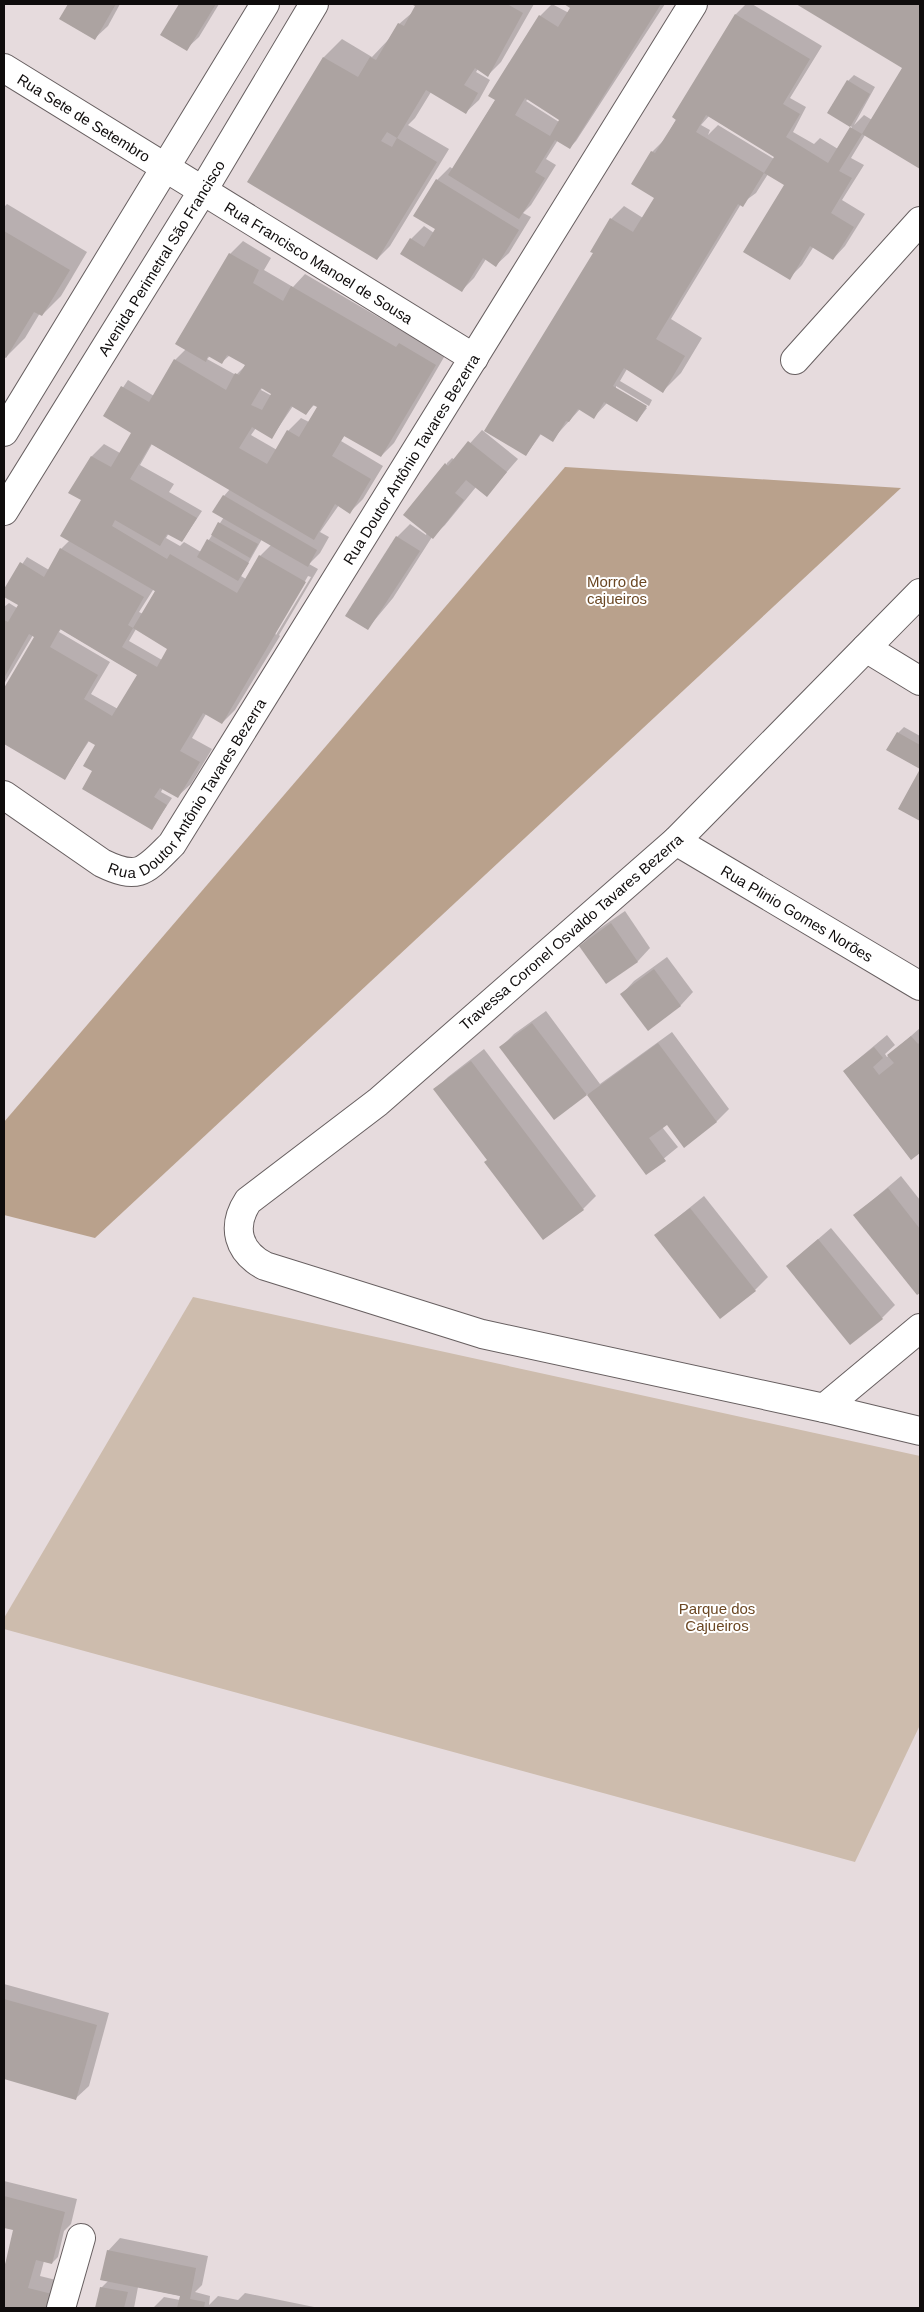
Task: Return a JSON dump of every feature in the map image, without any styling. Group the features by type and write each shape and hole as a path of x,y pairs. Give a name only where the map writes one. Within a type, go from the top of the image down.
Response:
{"street":[{"path":"4,432 265,4"},
{"name":"Avenida Perimetral São Francisco","path":"8,494 202,192 314,4"},
{"name":"Rua Doutor Antônio Tavares Bezerra","path":"4,795 102,863 120,871 136,872 147,868 172,844 694,4"},
{"name":"Rua Sete de Setembro","path":"4,68 164,168"},
{"name":"Rua Francisco Manoel de Sousa","path":"164,168 474,358"},
{"path":"795,360 920,221"},
{"name":"Travessa Coronel Osvaldo Tavares Bezerra","path":"824,1408 482,1334 265,1266 254,1260 242,1246 238,1231 241,1212 248,1201 378,1102 676,841 920,593"},
{"path":"866,648 920,681"},
{"name":"Rua Plinio Gomes Norões","path":"676,841 920,986"},
{"path":"824,1408 920,1328"},
{"path":"824,1408 920,1431"},
{"path":"61,2308 81,2238"}],"green space":[{"name":"Morro de cajueiros","path":"565,467 901,488 95,1238 4,1215 4,1122"},
{"name":"Parque dos Cajueiros","path":"193,1297 920,1456 920,1725 855,1862 4,1629 4,1618"}],"building":[{"path":"68,4 116,4 95,40 59,19"},
{"path":"179,4 216,4 187,51 160,35"},
{"path":"411,4 507,4 523,13 488,77 475,68 464,85 478,93 466,114 426,90 397,138 437,162 377,260 247,182 323,57 358,77 370,57 376,60 398,23 404,26 415,6","holes":["387,132 397,138 392,147 381,141"]},
{"path":"564,4 661,4 570,149 555,140 535,172 545,178 519,219 448,175 495,100 488,96 539,15 558,27 570,8","holes":["525,98 559,120 550,136 515,115"]},
{"path":"796,4 920,4 920,169 862,134 902,68"},
{"path":"735,14 810,59 783,104 800,114 786,137 828,163 850,127 862,134 839,171 852,178 831,213 854,227 833,260 810,246 790,280 743,252 784,185 764,173 743,207 738,204 656,339 685,356 663,393 624,368 613,386 647,406 637,422 604,402 594,419 578,409 569,422 566,421 553,442 540,434 526,456 484,431 593,253 590,252 610,218 633,232 654,198 631,184 651,151 655,153 676,120 672,117","holes":["706,115 774,157 764,173 696,132"]},
{"path":"847,80 870,94 850,127 827,113"},
{"path":"436,179 519,230 496,267 483,258 462,292 400,254 410,238 424,247 435,229 413,216"},
{"path":"4,231 70,270 42,316 34,312 6,358 4,357"},
{"path":"229,253 259,270 253,283 283,301 291,286 396,347 399,343 436,365 381,457 344,436 332,456 371,479 350,514 335,504 314,540 151,444 130,479 197,518 182,542 167,534 160,546 115,520 112,526 167,559 170,554 237,593 259,555 306,582 222,724 203,713 180,751 200,762 178,798 160,788 154,797 167,805 152,830 82,789 92,771 83,766 95,745 88,741 65,780 4,744 4,688 34,637 29,634 4,678 4,620 8,622 18,605 4,597 4,589 20,562 44,577 60,548 144,597 128,625 133,628 155,591 60,536 81,500 68,493 91,456 111,467 131,433 103,416 121,386 149,402 174,359 226,390 235,373 239,375 245,365 227,355 222,364 208,356 206,362 175,344","holes":["261,388 271,394 262,410 251,405","313,405 317,407 299,437 287,430 267,464 239,448 252,427 272,439 291,406 306,415","133,628 167,649 157,667 122,647","60,629 137,675 112,716 84,699 98,675 50,647"]},
{"path":"468,441 507,472 487,497 466,480 455,493 464,500 433,539 403,515 445,463 448,466"},
{"path":"223,495 317,550 308,567 212,512"},
{"path":"218,522 258,544 250,558 211,535"},
{"path":"396,536 420,551 368,630 345,616"},
{"path":"207,539 249,563 238,581 197,557"},
{"path":"897,732 920,745 920,769 886,750"},
{"path":"920,769 920,821 898,809"},
{"path":"611,923 638,962 606,984 579,946"},
{"path":"654,969 681,1006 648,1031 620,994"},
{"path":"532,1023 587,1095 554,1120 499,1047"},
{"path":"911,1036 918,1044 920,1042 920,1153 911,1160 843,1071 874,1047 883,1058 873,1067 879,1075 894,1063 887,1055"},
{"path":"658,1043 717,1122 684,1148 667,1125 649,1138 666,1161 646,1175 587,1095"},
{"path":"471,1061 584,1210 543,1240 484,1162 487,1160 433,1089"},
{"path":"888,1188 920,1229 920,1293 917,1295 853,1215"},
{"path":"690,1208 756,1291 720,1319 654,1235"},
{"path":"818,1239 883,1319 850,1345 786,1266"},
{"path":"4,1999 97,2025 76,2100 4,2079"},
{"path":"4,2196 65,2212 52,2264 36,2260 28,2288 52,2294 48,2308 4,2308 4,2269 13,2230 4,2228"},
{"path":"107,2250 196,2268 190,2299 205,2302 204,2308 177,2308 180,2296 100,2280"},
{"path":"100,2287 128,2292 124,2308 95,2308"}]}
